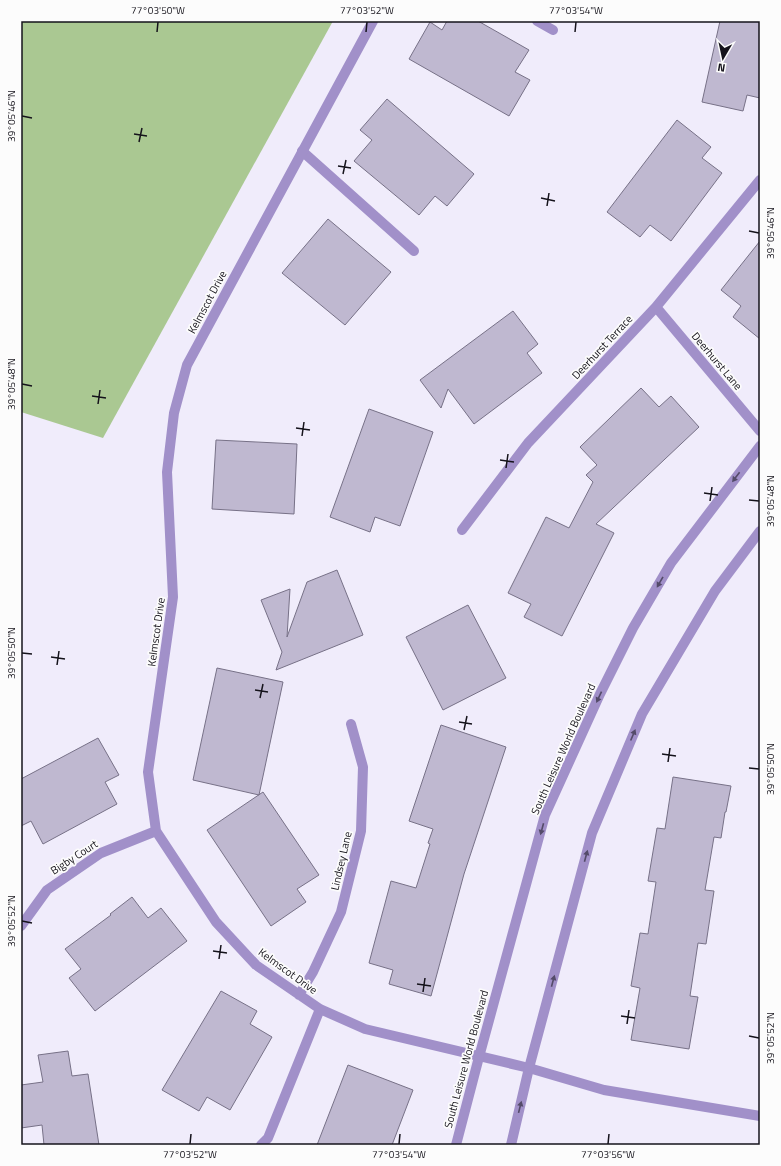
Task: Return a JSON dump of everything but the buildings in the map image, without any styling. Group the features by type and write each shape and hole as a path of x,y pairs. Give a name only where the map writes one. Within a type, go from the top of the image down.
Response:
{"street":[{"name":"Kelmscot Drive","path":"373,21 187,365 174,412 167,472 173,597 148,772 156,831 216,922 256,965 320,1009 365,1029 529,1068 604,1090 760,1116"},
{"path":"537,21 553,30"},
{"path":"302,151 414,251"},
{"name":"Deerhurst Terrace","path":"462,530 528,443 656,307 760,180"},
{"name":"Deerhurst Lane","path":"656,307 760,431"},
{"name":"South Leisure World Boulevard","path":"456,1145 545,815 600,694 633,628 671,563 760,446"},
{"path":"511,1145 529,1068 592,833 642,714 715,590 760,531"},
{"name":"Lindsey Lane","path":"299,995 313,972 341,912 361,831 363,767 351,724"},
{"name":"Bigby Court","path":"21,926 47,890 101,852 156,831"},
{"path":"261,1145 268,1138 320,1009"}],"green space":[{"path":"21,21 333,21 103,438 21,412"}]}
